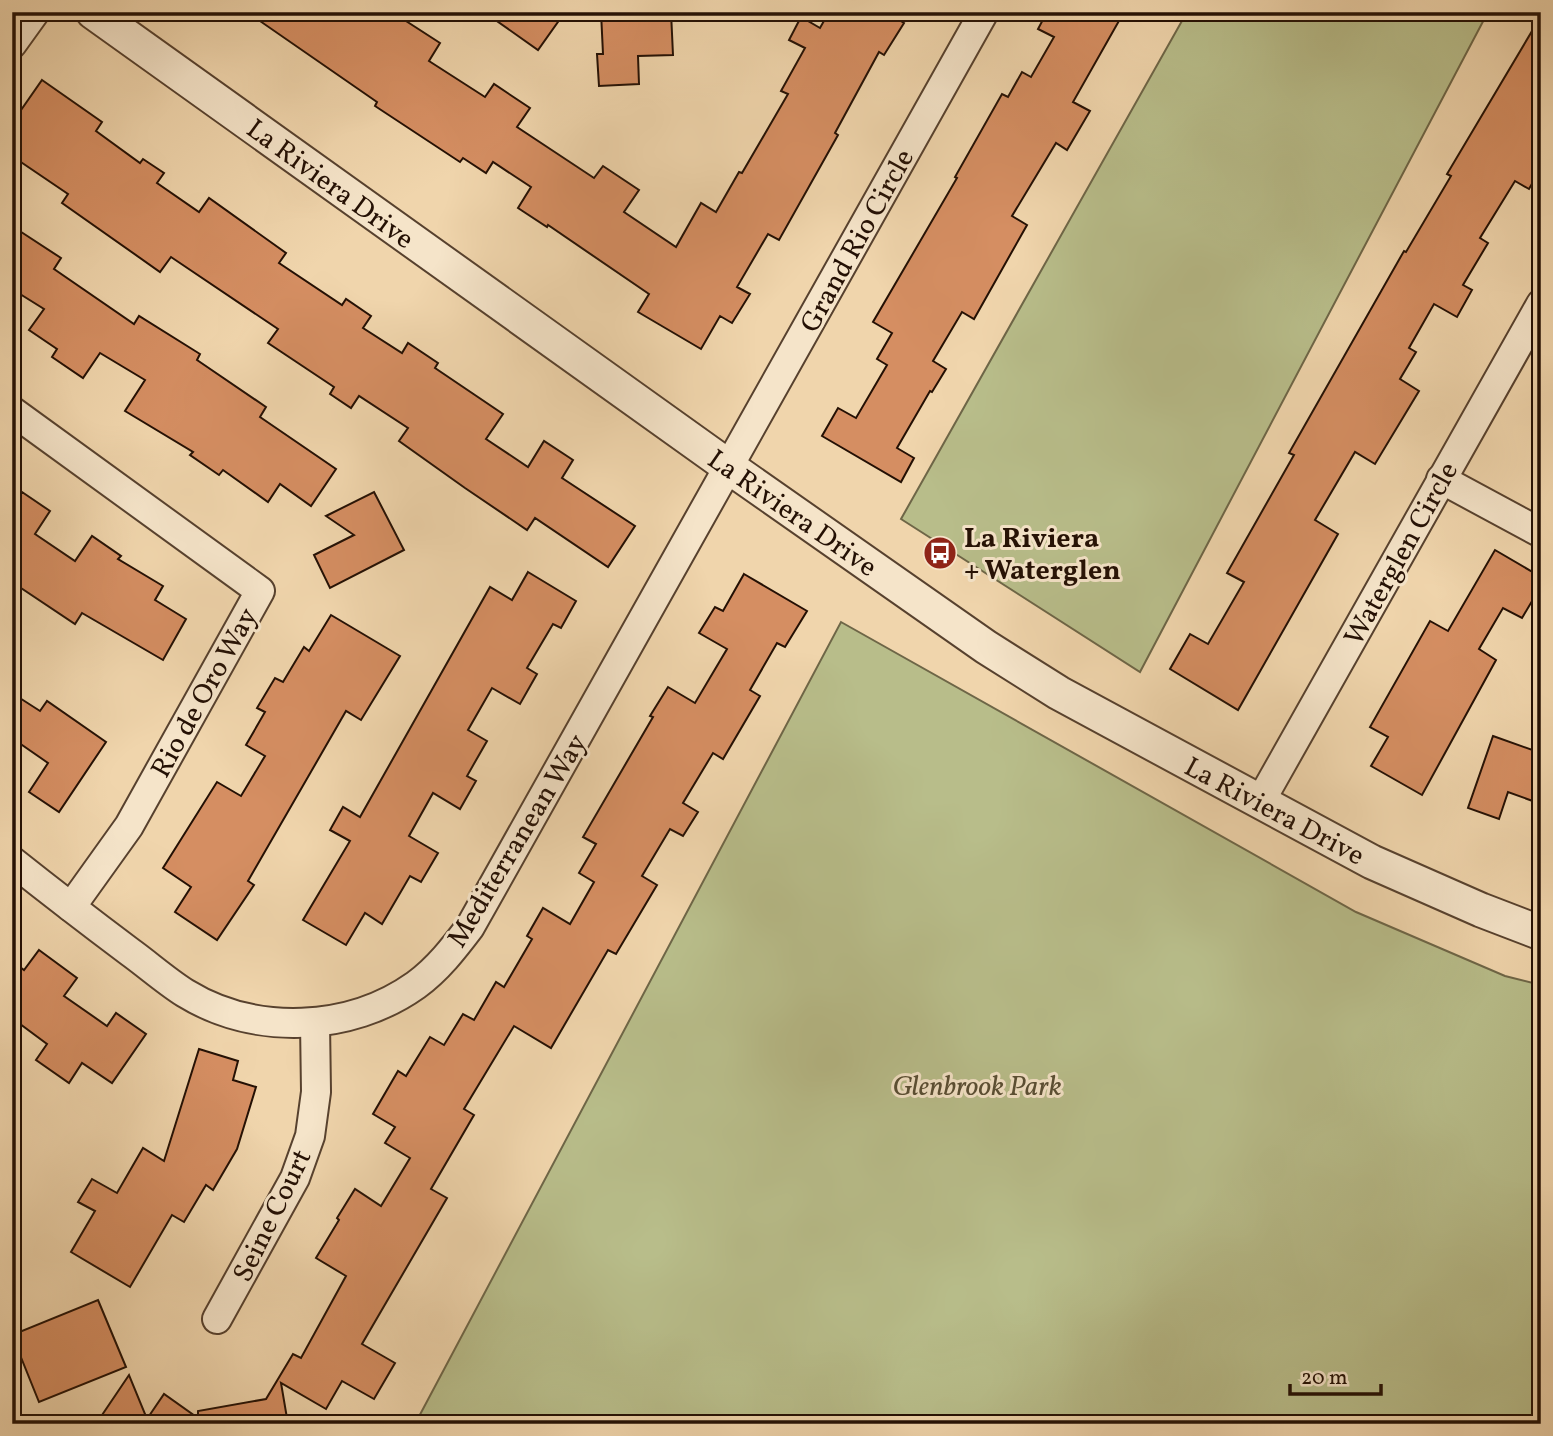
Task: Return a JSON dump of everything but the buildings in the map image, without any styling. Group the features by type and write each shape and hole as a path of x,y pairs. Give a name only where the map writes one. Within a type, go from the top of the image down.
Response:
{"street":[{"path":"12,44 35,12"},
{"name":"La Riviera Drive","path":"93,12 729,467 996,654 1059,693 1382,867 1480,911 1541,933"},
{"name":"Grand Rio Circle","path":"729,467 984,12"},
{"name":"Waterglen Circle","path":"1260,802 1541,304"},
{"name":"Rio de Oro Way","path":"12,411 260,591 129,826 71,907"},
{"name":"Mediterranean Way","path":"12,861 186,993 215,1007 246,1018 315,1023 378,1006 416,984 448,955 470,927 729,467"},
{"path":"1441,480 1541,533"},
{"name":"Seine Court","path":"216,1319 295,1178 310,1136 316,1092 315,1023"}],"green space":[{"path":"1187,12 1488,12 1140,672 901,519"},
{"name":"Glenbrook Park","path":"841,622 1356,912 1505,976 1541,985 1541,1424 415,1424"}],"place":[{"name":"La Riviera + Waterglen","path":"940,553"}]}
